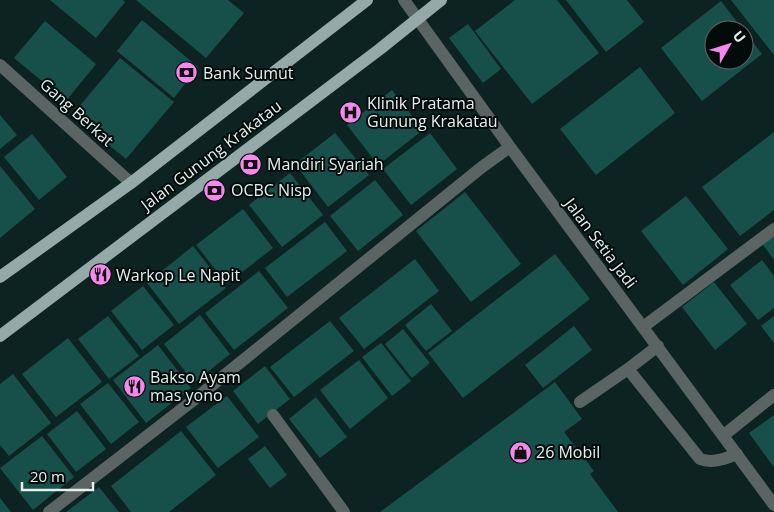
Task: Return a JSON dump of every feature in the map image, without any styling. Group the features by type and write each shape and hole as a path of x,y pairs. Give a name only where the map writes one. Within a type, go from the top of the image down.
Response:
{"main road":[{"name":"Jalan Gunung Krakatau","path":"0,277 131,183 367,0"},
{"name":"Jalan Gunung Krakatau","path":"0,336 380,49 441,0"}],"street":[{"name":"Jalan Setia Jadi","path":"404,0 774,505"},
{"name":"Gang Berkat","path":"0,65 131,183"},
{"path":"49,512 200,396 482,167 510,147"},
{"path":"643,327 774,228"},
{"path":"580,402 628,370 658,346"},
{"path":"628,370 700,459 706,461 720,460 738,454"},
{"path":"724,435 774,396"},
{"path":"272,414 344,512"}],"building":[{"path":"50,0 123,0 125,2 96,38"},
{"path":"136,0 228,0 244,13 206,58"},
{"path":"515,0 557,0 599,53 532,104 475,31"},
{"path":"566,0 627,0 644,22 606,52"},
{"path":"731,0 774,0 774,55 754,29 754,20 747,20"},
{"path":"721,1 735,20 704,20 704,70 742,70 702,101 661,48"},
{"path":"142,20 198,67 174,98 117,51"},
{"path":"45,21 96,64 66,101 14,58"},
{"path":"468,24 501,69 483,83 449,38"},
{"path":"754,44 762,54 754,60"},
{"path":"120,58 174,102 126,159 72,115"},
{"path":"640,67 675,113 596,175 560,129"},
{"path":"392,90 423,130 378,165 347,125"},
{"path":"0,115 17,135 0,149"},
{"path":"774,132 774,210 740,236 702,187"},
{"path":"335,133 369,175 328,207 295,164"},
{"path":"430,133 457,169 411,205 383,169"},
{"path":"32,134 67,177 39,200 4,157"},
{"path":"0,166 35,209 0,238"},
{"path":"290,173 323,215 282,247 249,205"},
{"path":"375,180 403,215 358,251 330,216"},
{"path":"465,192 521,264 471,302 416,231"},
{"path":"686,196 728,249 683,285 641,231"},
{"path":"243,209 273,248 227,284 196,245"},
{"path":"325,222 347,251 287,297 265,268"},
{"path":"774,232 774,260 761,242"},
{"path":"193,246 226,288 179,324 147,283"},
{"path":"555,254 590,299 463,398 428,353"},
{"path":"415,259 439,291 364,349 339,318"},
{"path":"762,260 774,276 774,308 758,320 730,285"},
{"path":"259,271 288,308 234,350 205,313"},
{"path":"714,282 747,324 715,350 682,307"},
{"path":"143,286 174,325 142,350 111,311"},
{"path":"431,304 452,331 426,351 405,325"},
{"path":"200,315 230,354 194,383 164,344"},
{"path":"108,316 139,356 109,379 78,339"},
{"path":"774,316 774,343 761,326"},
{"path":"330,321 354,351 294,397 270,367"},
{"path":"574,326 592,350 543,388 525,365"},
{"path":"403,329 430,363 412,378 385,344"},
{"path":"68,338 102,382 56,417 22,374"},
{"path":"381,343 411,381 392,396 362,357"},
{"path":"158,345 191,388 146,423 113,380"},
{"path":"359,360 388,398 350,429 320,390"},
{"path":"265,366 290,399 258,424 233,391"},
{"path":"13,374 51,423 9,456 0,445 0,384"},
{"name":"26 Mobil","path":"555,382 582,419 564,432 594,471 590,474 618,512 380,512"},
{"path":"108,383 139,422 111,444 80,404"},
{"path":"227,396 259,437 218,468 186,427"},
{"path":"316,397 347,437 320,458 289,419"},
{"path":"77,411 106,449 76,472 47,434"},
{"path":"774,415 774,465 773,466 749,433"},
{"path":"181,431 216,475 169,512 131,512 111,486"},
{"path":"42,436 74,477 33,510 0,468"},
{"path":"265,446 287,475 270,488 248,459"},
{"path":"99,487 119,512 66,512"},
{"path":"0,498 11,512 0,512"}],"place":[{"name":"Bank Sumut","path":"187,73"},
{"name":"Klinik Pratama Gunung Krakatau","path":"351,112"},
{"name":"Mandiri Syariah","path":"251,164"},
{"name":"OCBC Nisp","path":"215,190"},
{"name":"Warkop Le Napit","path":"100,275"},
{"name":"Bakso Ayam mas yono","path":"134,386"},
{"name":"26 Mobil","path":"520,452"}]}
